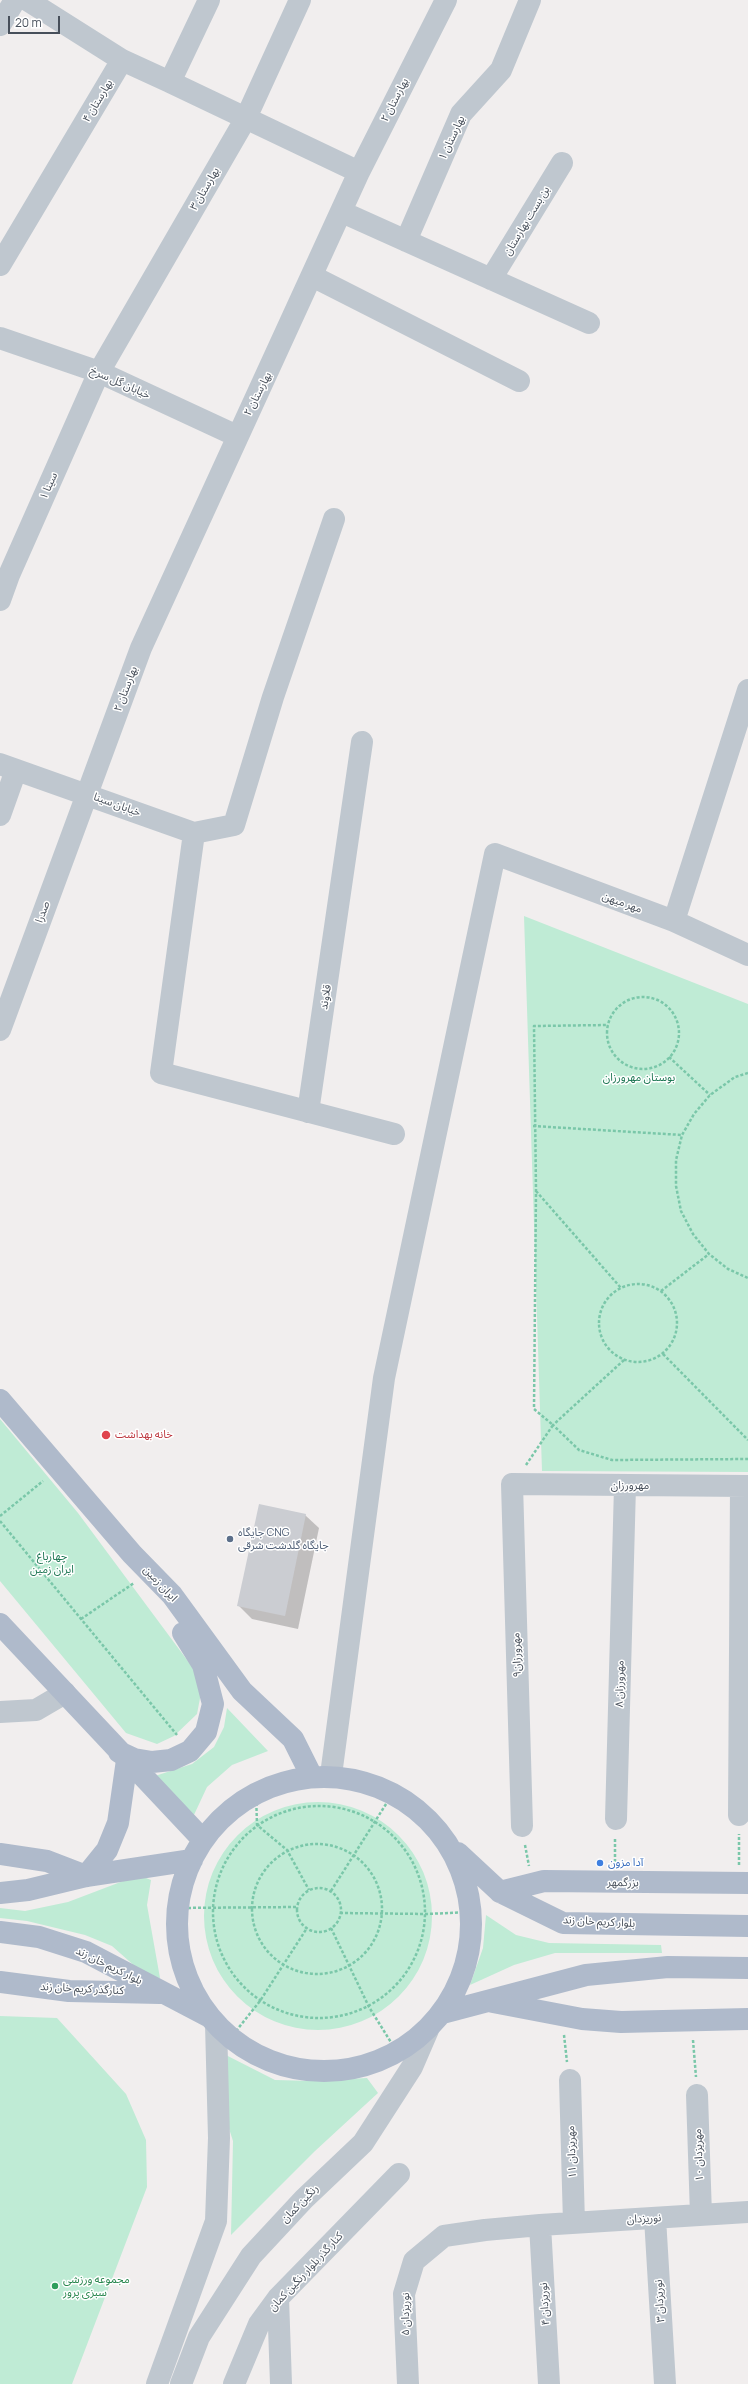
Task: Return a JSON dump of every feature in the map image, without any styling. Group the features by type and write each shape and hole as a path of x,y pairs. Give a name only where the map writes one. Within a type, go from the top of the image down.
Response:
{"main road":[{"name":"ایران زمین","path":"0,1400 132,1554 172,1595 242,1692 293,1739 321,1775"},
{"path":"123,1756 152,1762 171,1760 190,1751 206,1732 213,1704 203,1665 132,1554"},
{"path":"0,1624 203,1840"},
{"path":"86,1876 107,1850 118,1823 123,1756"},
{"path":"219,2026 190,1984 179,1947 178,1908 183,1883 192,1860 203,1840 218,1822 236,1806 256,1793 321,1775 393,1793 419,1810 450,1846"},
{"name":"بلوار کریم خان زند","path":"450,1846 500,1892 563,1923 748,1926"},
{"name":"بلوار کریم خان زند","path":"0,1932 39,1937 86,1952 164,1993 219,2026 256,2054 283,2066 312,2071 342,2071 370,2064 397,2052 428,2030 442,2014 460,1982 470,1948 471,1912 465,1878 450,1846"},
{"path":"0,1854 47,1861 86,1876"},
{"path":"0,1893 35,1889 86,1876 192,1860"},
{"name":"بزرگمهر","path":"500,1892 544,1881 614,1883 744,1883"},
{"path":"442,2014 586,1975 668,1967 748,1968"},
{"name":"کنارگذر کریم خان زند","path":"0,1982 69,1991 164,1993"},
{"path":"490,2002 561,2015 621,2022 692,2019 748,2019"}],"street":[{"path":"0,25 15,0"},
{"path":"26,0 122,60 359,172"},
{"path":"170,82 209,0"},
{"name":"بهارستان ۳","path":"99,372 246,118 300,0"},
{"name":"بهارستان ۲","path":"86,794 141,648 237,436 268,375 359,172 446,0"},
{"name":"بهارستان ۱","path":"406,241 461,114 501,70 530,0"},
{"name":"بهارستان ۴","path":"0,265 122,60"},
{"name":"بن بست بهارستان","path":"491,279 562,163"},
{"path":"342,212 589,323"},
{"path":"312,276 519,381"},
{"name":"خیابان گل سرخ","path":"0,338 99,372 237,436"},
{"name":"سینا ۱","path":"0,600 5,573 99,372"},
{"path":"334,519 273,697 234,825 194,833 161,1073 394,1134"},
{"path":"674,922 748,690"},
{"name":"قلاوند","path":"308,1112 343,883 362,742"},
{"path":"0,815 8,767"},
{"name":"خیابان سینا","path":"8,767 194,833"},
{"name":"صدرا","path":"0,1030 6,997 86,794"},
{"name":"مهر میهن","path":"321,1775 384,1378 495,854 674,922 748,955"},
{"name":"مهرورزان","path":"512,1484 745,1486"},
{"name":"مهرورزان۹","path":"512,1484 522,1826"},
{"name":"مهرورزان ۸","path":"616,1819 625,1486"},
{"path":"739,1816 745,1486"},
{"path":"0,1712 36,1710 65,1693"},
{"path":"157,2384 216,2220 219,2138 219,2026"},
{"name":"رنگین کمان","path":"181,2384 199,2337 251,2256 304,2199 363,2143 412,2068 428,2030"},
{"name":"مهریزدان ۱۱","path":"570,2080 574,2223"},
{"name":"مهریزدان ۱۰","path":"697,2096 701,2215"},
{"name":"کنار گذر بلوار رنگین کمان","path":"234,2384 259,2324 278,2298 399,2174"},
{"name":"نوریزدان","path":"540,2225 748,2212"},
{"name":"نوریزدان ۳","path":"655,2218 665,2384"},
{"name":"نوریزدان ۵","path":"408,2384 404,2294 414,2261 444,2236 485,2230 540,2225"},
{"name":"نوریزدان ۴","path":"540,2225 549,2384"},
{"path":"278,2298 281,2384"}],"path":[{"path":"642,997 654,998 664,1004 672,1013 678,1030 676,1047 669,1057 660,1064 649,1068 637,1068 626,1065 617,1058 610,1048 607,1037 608,1025 612,1014 620,1005 630,999 642,997"},
{"path":"608,1025 534,1026 533,1126 536,1191 534,1409 553,1424 579,1450 612,1460 748,1459"},
{"path":"669,1057 710,1095"},
{"path":"748,1073 735,1077 710,1095 694,1114 682,1135 676,1160 676,1186 680,1205 693,1234 709,1254 728,1269 748,1278"},
{"path":"533,1126 682,1135"},
{"path":"536,1191 621,1288"},
{"path":"661,1291 709,1254"},
{"path":"641,1284 661,1291 670,1299 678,1322 676,1334 671,1345 663,1354 645,1362 624,1360 613,1354 605,1344 600,1332 599,1319 603,1306 610,1296 621,1288 641,1284"},
{"path":"663,1354 748,1440"},
{"path":"512,1484 553,1424 624,1360"},
{"path":"0,1516 59,1468"},
{"path":"0,1521 190,1751"},
{"path":"81,1619 145,1575"},
{"path":"256,1793 257,1825 287,1850 309,1890"},
{"path":"330,1891 393,1793"},
{"path":"315,1806 346,1809 374,1821 396,1838 412,1861 422,1887 426,1914 422,1942 410,1968 392,1990 369,2007 342,2017 314,2019 286,2014 260,2001 240,1983 225,1961 216,1936 213,1909 216,1885 225,1862 239,1842 257,1825 285,1811 315,1806"},
{"path":"739,1816 744,1883"},
{"path":"614,1883 616,1819"},
{"path":"522,1826 531,1884"},
{"path":"322,1843 342,1848 360,1858 373,1874 381,1894 383,1914 377,1937 364,1955 350,1966 323,1974 301,1973 283,1964 264,1948 254,1928 252,1908 255,1884 266,1866 287,1850 301,1844 322,1843"},
{"path":"316,1887 330,1891 339,1902 340,1913 332,1928 318,1932 307,1928 300,1922 296,1907 303,1894 309,1890 316,1887"},
{"path":"178,1908 213,1909 296,1907"},
{"path":"340,1913 426,1914 471,1912"},
{"path":"219,2026 260,2001 307,1928"},
{"path":"332,1928 369,2007 397,2052"},
{"path":"561,2015 570,2080"},
{"path":"692,2019 697,2096"}],"green space":[{"name":"بوستان مهرورزان","path":"524,916 748,1004 748,1472 542,1471"},
{"name":"چهارباغ ایران زمین","path":"0,1419 78,1513 193,1668 201,1693 197,1714 174,1736 157,1744 126,1733 0,1581"},
{"path":"227,1708 268,1751 232,1765 207,1787 193,1817 155,1776 192,1764 214,1747 224,1727"},
{"path":"318,1802 340,1804 362,1811 381,1821 406,1844 418,1862 427,1883 430,1894 432,1916 430,1938 423,1960 413,1979 390,2004 372,2016 351,2025 340,2028 318,2030 296,2028 274,2021 255,2011 230,1988 218,1970 209,1949 206,1938 204,1916 206,1894 213,1872 223,1853 246,1828 264,1816 285,1807 296,1804"},
{"path":"139,1875 151,1880 147,1905 160,1978 147,1977 112,1946 85,1935 27,1921 0,1918 0,1908 25,1911 68,1902"},
{"path":"486,1915 516,1935 549,1943 661,1945 662,1953 555,1953 514,1965 470,1985 483,1948"},
{"name":"مجموعه ورزشی سبزی پرور","path":"0,2016 57,2018 126,2094 146,2140 147,2187 72,2384 0,2384"},
{"path":"216,2050 275,2080 313,2081 367,2078 378,2093 315,2151 231,2235 233,2141 207,2060"}],"building":[{"path":"259,1504 306,1514 285,1616 237,1606"}],"place":[{"name":"خانه بهداشت","path":"106,1435"},
{"name":"جایگاه CNG جایگاه گلدشت شرقی","path":"230,1539"},
{"name":"آدا مزون","path":"600,1863"},
{"name":"مجموعه ورزشی سبزی پرور","path":"55,2286"}]}
